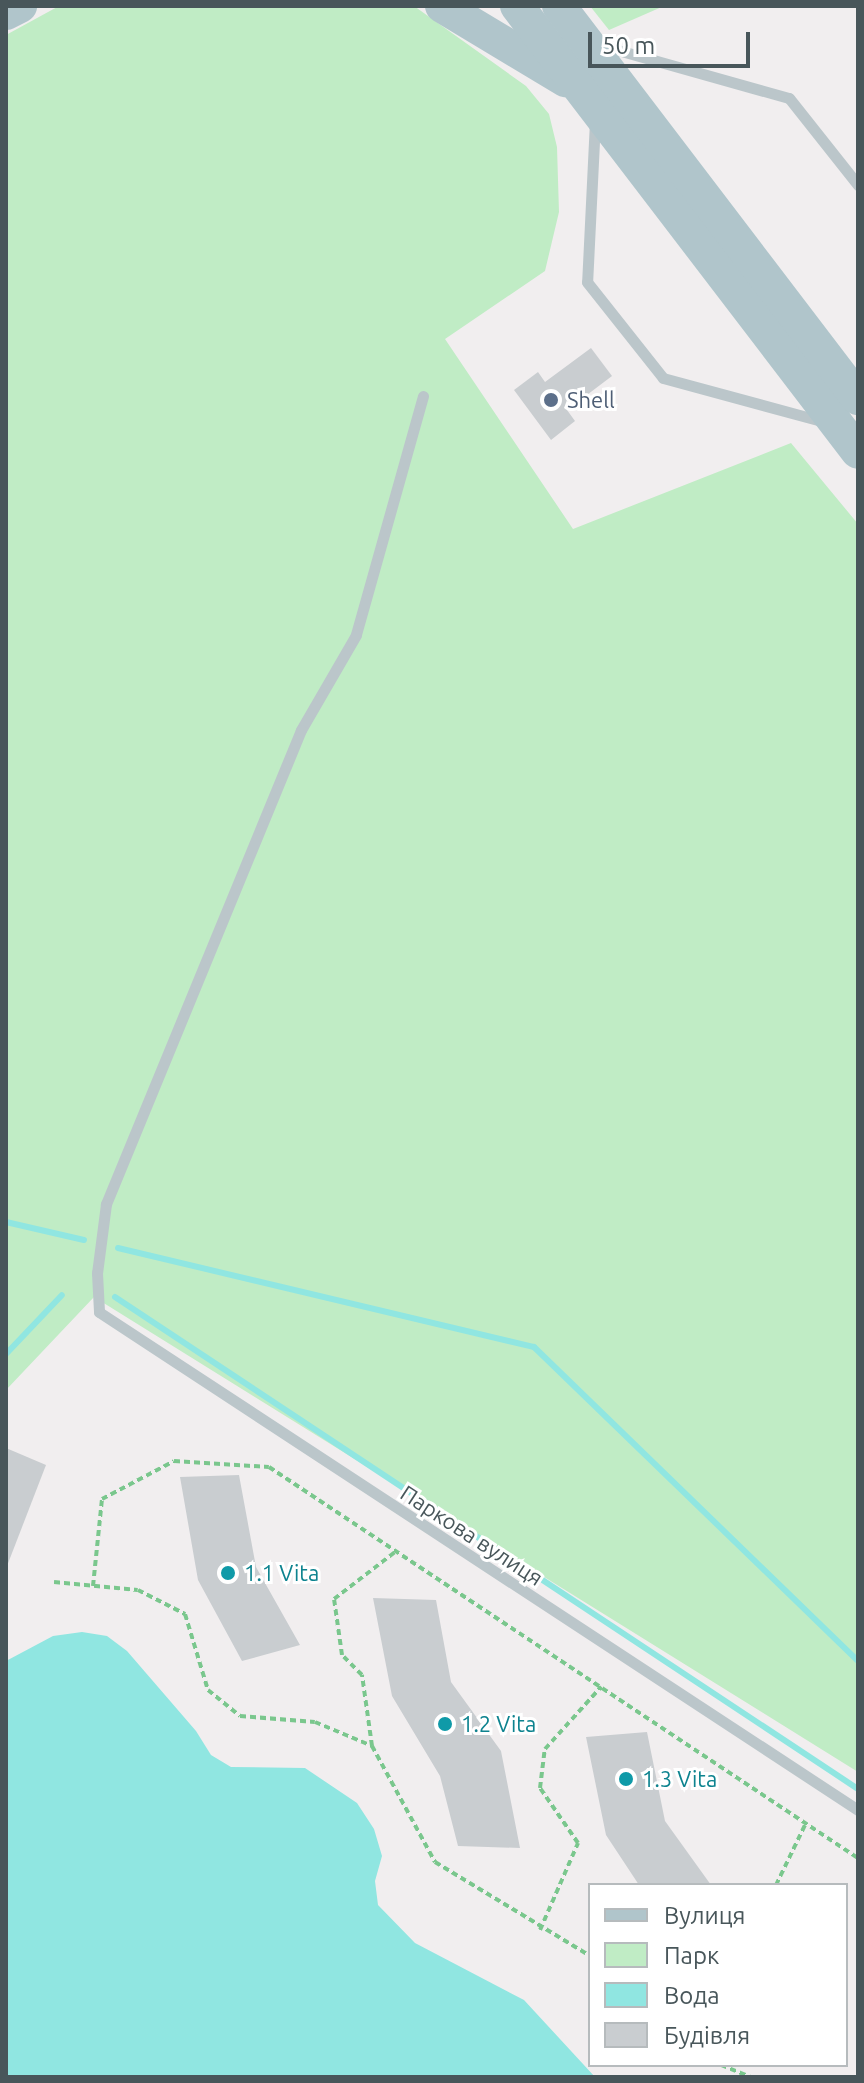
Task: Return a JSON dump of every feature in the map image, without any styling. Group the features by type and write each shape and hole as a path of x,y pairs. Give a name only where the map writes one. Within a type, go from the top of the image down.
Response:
{"main road":[{"path":"6,13 20,6"},
{"path":"442,6 589,100"},
{"path":"517,6 858,452"},
{"path":"559,6 858,398"}],"lane":[{"path":"585,41 789,98 858,185"},
{"path":"589,100 587,282 663,378 838,425"},
{"name":"Паркова вулиця","path":"423,396 356,635 301,730 112,1189 97,1273 99,1312 115,1327 858,1810"}],"path":[{"path":"93,1586 102,1499 174,1461 269,1467 858,1858"},
{"path":"396,1551 334,1599 342,1655 362,1675 372,1746 435,1862 540,1930 588,1955"},
{"path":"54,1582 138,1590 185,1614 208,1690 240,1716 315,1722 372,1746"},
{"path":"540,1930 578,1843 540,1788 545,1749 601,1687"},
{"path":"777,1883 806,1823"},
{"path":"733,2067 750,2077"}],"green space":[{"path":"59,6 414,6 526,86 549,114 557,147 559,212 545,271 445,339 573,529 791,443 858,524 858,1772 94,1297 6,1390 6,35"},
{"path":"590,6 664,6 609,30"}],"water":[{"path":"82,1632 107,1636 127,1651 196,1731 211,1755 231,1767 305,1768 357,1803 374,1829 382,1856 375,1881 378,1905 415,1943 524,2000 595,2077 6,2077 6,1661 53,1636"}],"building":[{"name":"Shell","path":"591,348 612,376 567,410 575,421 551,440 514,390 538,372 545,382"},
{"path":"6,1448 46,1465 7,1566 6,1566"},
{"name":"1.1 Vita","path":"239,1475 256,1567 300,1645 242,1661 198,1580 180,1477"},
{"name":"1.2 Vita","path":"373,1598 436,1600 451,1682 501,1751 520,1848 458,1846 440,1776 392,1696"},
{"name":"1.3 Vita","path":"647,1732 665,1821 710,1883 638,1883 606,1835 586,1737"}],"waterway":[{"path":"6,1222 84,1240"},
{"path":"118,1248 534,1347 858,1661"},
{"path":"6,1354 62,1295"},
{"path":"115,1297 858,1789"}],"place":[{"name":"Shell","path":"551,400"},
{"name":"1.1 Vita","path":"228,1573"},
{"name":"1.2 Vita","path":"445,1724"},
{"name":"1.3 Vita","path":"626,1779"}]}
